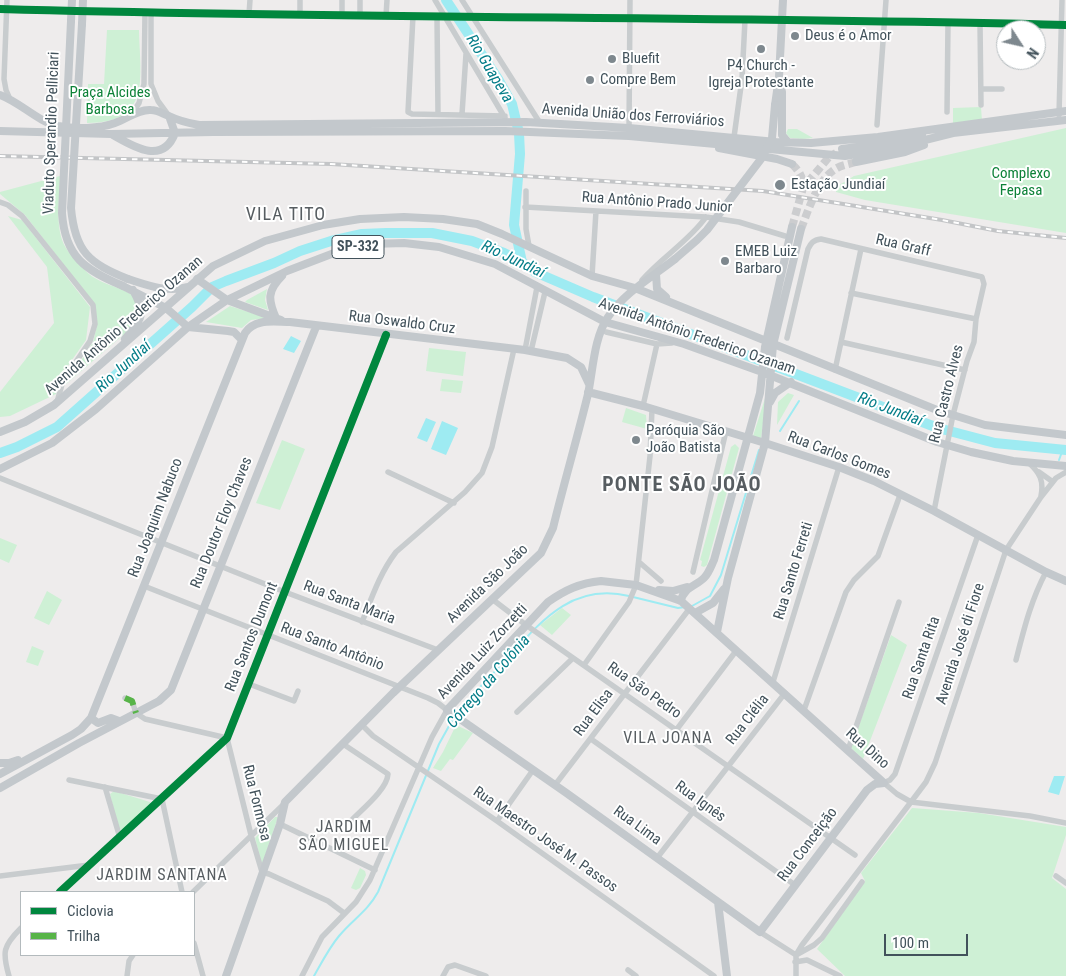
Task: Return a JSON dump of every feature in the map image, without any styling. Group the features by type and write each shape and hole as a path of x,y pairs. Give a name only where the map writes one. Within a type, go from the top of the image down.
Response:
{"main road":[{"name":"Viaduto Sperandio Pelliciari","path":"72,0 62,213 66,240 73,252 88,269 98,276 133,290 170,311 187,326"},
{"name":"Viaduto Sperandio Pelliciari","path":"83,0 71,208 72,225 76,238 89,257 106,270 128,279 164,289 176,290 191,285"},
{"path":"783,0 779,77 782,92 782,135 788,142"},
{"name":"Avenida São João","path":"285,802 438,650 541,553 554,528 599,340 607,319 635,288 656,274 707,230 761,159 772,138 779,77"},
{"name":"Avenida União dos Ferroviários","path":"0,95 10,99 43,120 59,126 109,125 132,114 151,110 199,125 507,124 527,132 629,132 734,137 788,142 839,142 1063,111"},
{"path":"111,134 140,149 148,151 158,150 167,147 176,133 169,116"},
{"name":"Avenida União dos Ferroviários","path":"1,133 176,133 526,122 629,132 676,140 845,156 897,147 953,133 1062,120"},
{"path":"842,149 903,140 928,134 938,128"},
{"path":"856,162 905,152 962,133"},
{"path":"676,140 777,159 792,164"},
{"name":"Avenida Antônio Frederico Ozanan","path":"0,432 26,422 57,402 114,354 170,311 191,285 200,281 213,266 265,241 322,225 347,221 404,217 443,219 477,224 502,234"},
{"path":"728,578 714,602 688,607 683,594 704,578 714,560 766,371 769,346 797,228"},
{"name":"Avenida Antônio Frederico Ozanam","path":"502,234 592,276 635,288 681,306 769,346 952,417 985,425 1066,435"},
{"name":"Avenida Antônio Frederico Ozanam","path":"0,469 52,443 96,408 187,326 227,300 287,271 342,250 371,244 404,243 439,247 495,264 541,290 607,319 613,326 684,344 766,371 971,452 1029,463 1066,466"},
{"path":"276,318 269,301 272,287 287,271"},
{"path":"656,274 656,282 660,293 681,306"},
{"path":"200,281 227,300 290,322"},
{"path":"114,354 142,314 141,304 133,290"},
{"name":"Rua Oswaldo Cruz","path":"242,340 248,327 255,323 290,322 316,327 528,350 567,358 581,367 589,388"},
{"path":"187,326 234,332 242,340"},
{"path":"599,340 613,326"},
{"name":"Rua Doutor Eloy Chaves","path":"0,788 119,721 159,701 171,690 316,327"},
{"name":"Rua Joaquim Nabuco","path":"79,743 91,731 92,728 89,721 96,708 160,542 242,340"},
{"path":"717,632 728,578 766,443 769,404 766,371"},
{"path":"769,404 781,387 792,382"},
{"name":"Rua Carlos Gomes","path":"589,388 766,443 839,467 874,481 934,510 1046,572 1066,581"},
{"name":"Avenida Luiz Zorzetti","path":"449,712 528,627 548,602 561,592 577,585 601,581 648,589 688,607"},
{"path":"648,589 681,590 698,582"},
{"name":"Rua Dino","path":"688,607 884,783"},
{"name":"Rua Lima","path":"449,712 555,785 760,932"},
{"path":"0,774 72,735 89,721 98,723 111,718 119,721"},
{"path":"0,763 9,763 27,758"},
{"name":"Rua Conceição","path":"760,932 869,788 884,783"},
{"path":"226,976 280,824 285,802"},
{"path":"718,902 727,976"}],"street":[{"path":"7,0 3,9 2,62 6,90 10,99"},
{"path":"249,14 250,0"},
{"path":"300,0 300,14"},
{"path":"342,0 342,15"},
{"path":"360,0 360,16"},
{"path":"386,16 387,0"},
{"path":"435,0 448,17 466,53 507,124"},
{"path":"462,0 470,18 540,123"},
{"path":"629,132 630,0"},
{"path":"877,125 886,0"},
{"path":"1062,0 1064,25 1062,120"},
{"path":"3,9 470,18 885,21 1064,25"},
{"path":"132,114 139,104 144,84 148,12"},
{"path":"148,12 151,84 158,101 169,116"},
{"path":"413,16 408,112 412,114 462,114 507,124"},
{"path":"437,17 438,114"},
{"path":"734,137 742,79 745,20"},
{"path":"947,112 948,22"},
{"path":"980,24 981,105"},
{"path":"462,114 466,53"},
{"path":"981,89 1002,89"},
{"path":"526,191 526,229 529,246"},
{"path":"0,202 8,205 22,216 93,305 95,324 90,341 63,381 57,402"},
{"name":"Rua Antônio Prado Junior","path":"525,208 706,217 739,222 785,236"},
{"path":"592,276 596,211"},
{"name":"Avenida São João","path":"635,288 659,263 698,228 706,217"},
{"name":"Rua Graff","path":"787,338 808,249 811,243 816,240 980,276 984,279 984,284"},
{"path":"835,370 861,249"},
{"name":"Rua Castro Alves","path":"934,510 952,417 974,342 976,319 984,284"},
{"path":"528,350 541,290"},
{"path":"851,293 976,319"},
{"path":"606,332 658,344 668,342 684,344"},
{"name":"Rua Santos Dumont","path":"61,891 227,738 386,335"},
{"path":"841,342 965,370"},
{"path":"643,406 658,344"},
{"path":"362,622 381,574 396,552 475,483 488,462 514,349"},
{"path":"584,665 629,602 635,588 650,456 652,408"},
{"path":"693,572 726,431"},
{"path":"1029,463 1053,482"},
{"name":"Rua Santo Ferreti","path":"773,682 839,467"},
{"path":"1038,471 1042,481 1041,497"},
{"path":"388,472 454,503"},
{"name":"Avenida José di Fiore","path":"796,958 802,945 926,782 935,763 1006,550 1041,497 1061,474 1066,472"},
{"name":"Rua Santa Maria","path":"0,478 285,592 438,650"},
{"path":"804,710 846,592 854,580 878,556 900,495"},
{"name":"Rua Santa Rita","path":"884,783 895,774 978,535"},
{"path":"639,562 661,581"},
{"path":"1016,660 1035,592 1046,572"},
{"name":"Rua Santo Antônio","path":"144,586 399,688"},
{"name":"Rua São Pedro","path":"492,599 528,627 855,855"},
{"path":"848,750 899,602"},
{"name":"Rua Elisa","path":"555,785 688,607"},
{"path":"677,730 736,651"},
{"path":"516,712 573,658"},
{"path":"249,684 294,701 298,691"},
{"path":"399,688 438,703 449,712"},
{"name":"Rua Clélia","path":"657,858 785,693"},
{"path":"125,698 132,702 136,712 145,720 227,738"},
{"name":"Avenida Luiz Zorzetti","path":"302,976 322,936 356,902 375,870 421,769 432,737 449,712"},
{"name":"Rua Maestro José M. Passos","path":"362,725 373,736 497,821 714,976"},
{"name":"Rua Formosa","path":"227,738 251,836 262,872"},
{"name":"Rua Ignês","path":"591,738 795,885"},
{"path":"343,744 388,774 388,780 384,786 350,822"},
{"path":"497,821 533,770"},
{"path":"69,780 162,799 182,891"},
{"name":"Rua Dino","path":"884,783 897,794 911,802 1030,816 1066,823"},
{"path":"105,787 120,838"},
{"name":"Avenida São João","path":"194,891 285,802"},
{"path":"280,824 375,870"},
{"path":"257,857 264,860 268,858"},
{"path":"0,876 89,865"},
{"path":"262,872 328,902 344,913"},
{"path":"1056,876 1066,884"},
{"path":"796,958 822,938 862,882"},
{"path":"9,976 4,959 5,949 20,929"},
{"name":"Rua Lima","path":"760,932 796,958"},
{"path":"195,947 203,976"},
{"path":"127,976 129,961 132,956"},
{"path":"796,958 796,976"},
{"path":"796,958 807,960 840,976"},
{"path":"443,976 448,967 455,965 486,976"},
{"path":"628,970 636,976"}],"green space":[{"name":"Praça Alcides Barbosa","path":"107,30 139,30 140,81 138,95 132,106 123,115 108,121 87,123 88,84 104,84"},
{"path":"981,107 982,121 953,124 953,108"},
{"name":"Complexo Fepasa","path":"1066,128 1066,233 865,200 836,192 836,187 854,176"},
{"path":"788,129 797,129 813,138 790,138 786,133"},
{"path":"60,176 59,223 62,240 66,248 90,275 130,294 136,299 138,306 137,316 130,329 65,385 93,342 97,325 95,305 25,215 0,194 0,192"},
{"path":"8,216 22,220 90,307 86,340 60,377 56,394 10,416 0,417 0,392 54,323 47,267"},
{"path":"267,289 265,300 268,310 245,302 247,300"},
{"path":"230,306 267,318 251,320 242,328 206,322"},
{"path":"429,348 466,352 463,376 426,371"},
{"path":"442,379 463,381 461,393 440,391"},
{"path":"767,392 761,439 753,436"},
{"path":"788,393 794,395 777,425 778,402"},
{"path":"626,408 646,415 647,429 622,422"},
{"path":"282,440 305,449 280,510 256,503"},
{"path":"735,444 739,448 707,565 704,567 701,566 702,561 700,560 731,447"},
{"path":"0,538 17,545 9,563 0,559"},
{"path":"47,591 62,600 49,625 34,618"},
{"path":"562,608 571,615 552,635 540,625"},
{"path":"891,635 907,645 863,759 851,748"},
{"path":"32,646 44,651 38,666 26,662"},
{"path":"456,725 473,733 453,760 450,759 441,771 433,768 443,752"},
{"path":"114,791 150,802 151,805 122,830 118,828 110,794"},
{"path":"912,808 979,813 1066,827 1066,835 1052,878 1066,889 1066,976 845,976 817,949 865,881 861,873"},
{"path":"275,817 278,817 262,865 255,838"},
{"path":"360,868 365,871 366,875 360,888 356,890 351,888"}],"water":[{"path":"291,336 301,341 294,353 283,349"},
{"path":"426,418 436,422 427,442 417,438"},
{"path":"442,421 458,428 446,455 431,449"},
{"path":"1054,776 1065,776 1059,795 1048,792"}],"waterway":[{"name":"Rio Guapeva","path":"446,0 498,79 512,104 519,133 520,154 514,225 522,262"},
{"name":"Rio Jundiaí","path":"0,453 17,447 57,427 212,287 300,251 331,241 362,234 386,233 432,233 472,241 504,253 522,262 535,272 593,297 938,428 995,443 1066,450"},
{"name":"Córrego da Colônia","path":"780,431 799,401"},
{"path":"1059,460 1063,449"},
{"name":"Córrego da Colônia","path":"692,606 710,596 721,575 759,450"},
{"name":"Córrego da Colônia","path":"457,714 530,634 558,610 573,601 590,595 608,593 629,596"},
{"name":"Córrego da Colônia","path":"633,597 678,608 685,607"},
{"name":"Córrego da Colônia","path":"314,976 335,941 365,910 378,892 439,744 454,717"}],"tunnel":[{"path":"792,227 803,188 829,157 836,153"},
{"path":"801,229 810,204 824,179 837,168 856,162"},
{"path":"792,164 800,175 803,188"}],"railway":[{"path":"0,156 331,164 763,191 998,231 1066,238"}],"marked path":[{"path":"125,698 132,701 136,713"}],"cycle path":[{"path":"0,9 1066,25"},
{"path":"61,891 227,738 386,335"}],"place":[{"name":"Deus é o Amor","path":"795,36"},
{"name":"P4 Church - Igreja Protestante","path":"761,49"},
{"name":"Bluefit","path":"612,59"},
{"name":"Compre Bem","path":"590,80"},
{"name":"Estação Jundiaí","path":"780,185"},
{"name":"EMEB Luiz Barbaro","path":"725,261"},
{"name":"Paróquia São João Batista","path":"636,440"}],"district":[{"name":"VILA TITO","path":"286,215"},
{"name":"PONTE SÃO JOÃO","path":"682,486"},
{"name":"VILA JOANA","path":"668,739"},
{"name":"JARDIM SÃO MIGUEL","path":"344,837"},
{"name":"JARDIM SANTANA","path":"162,876"}]}
